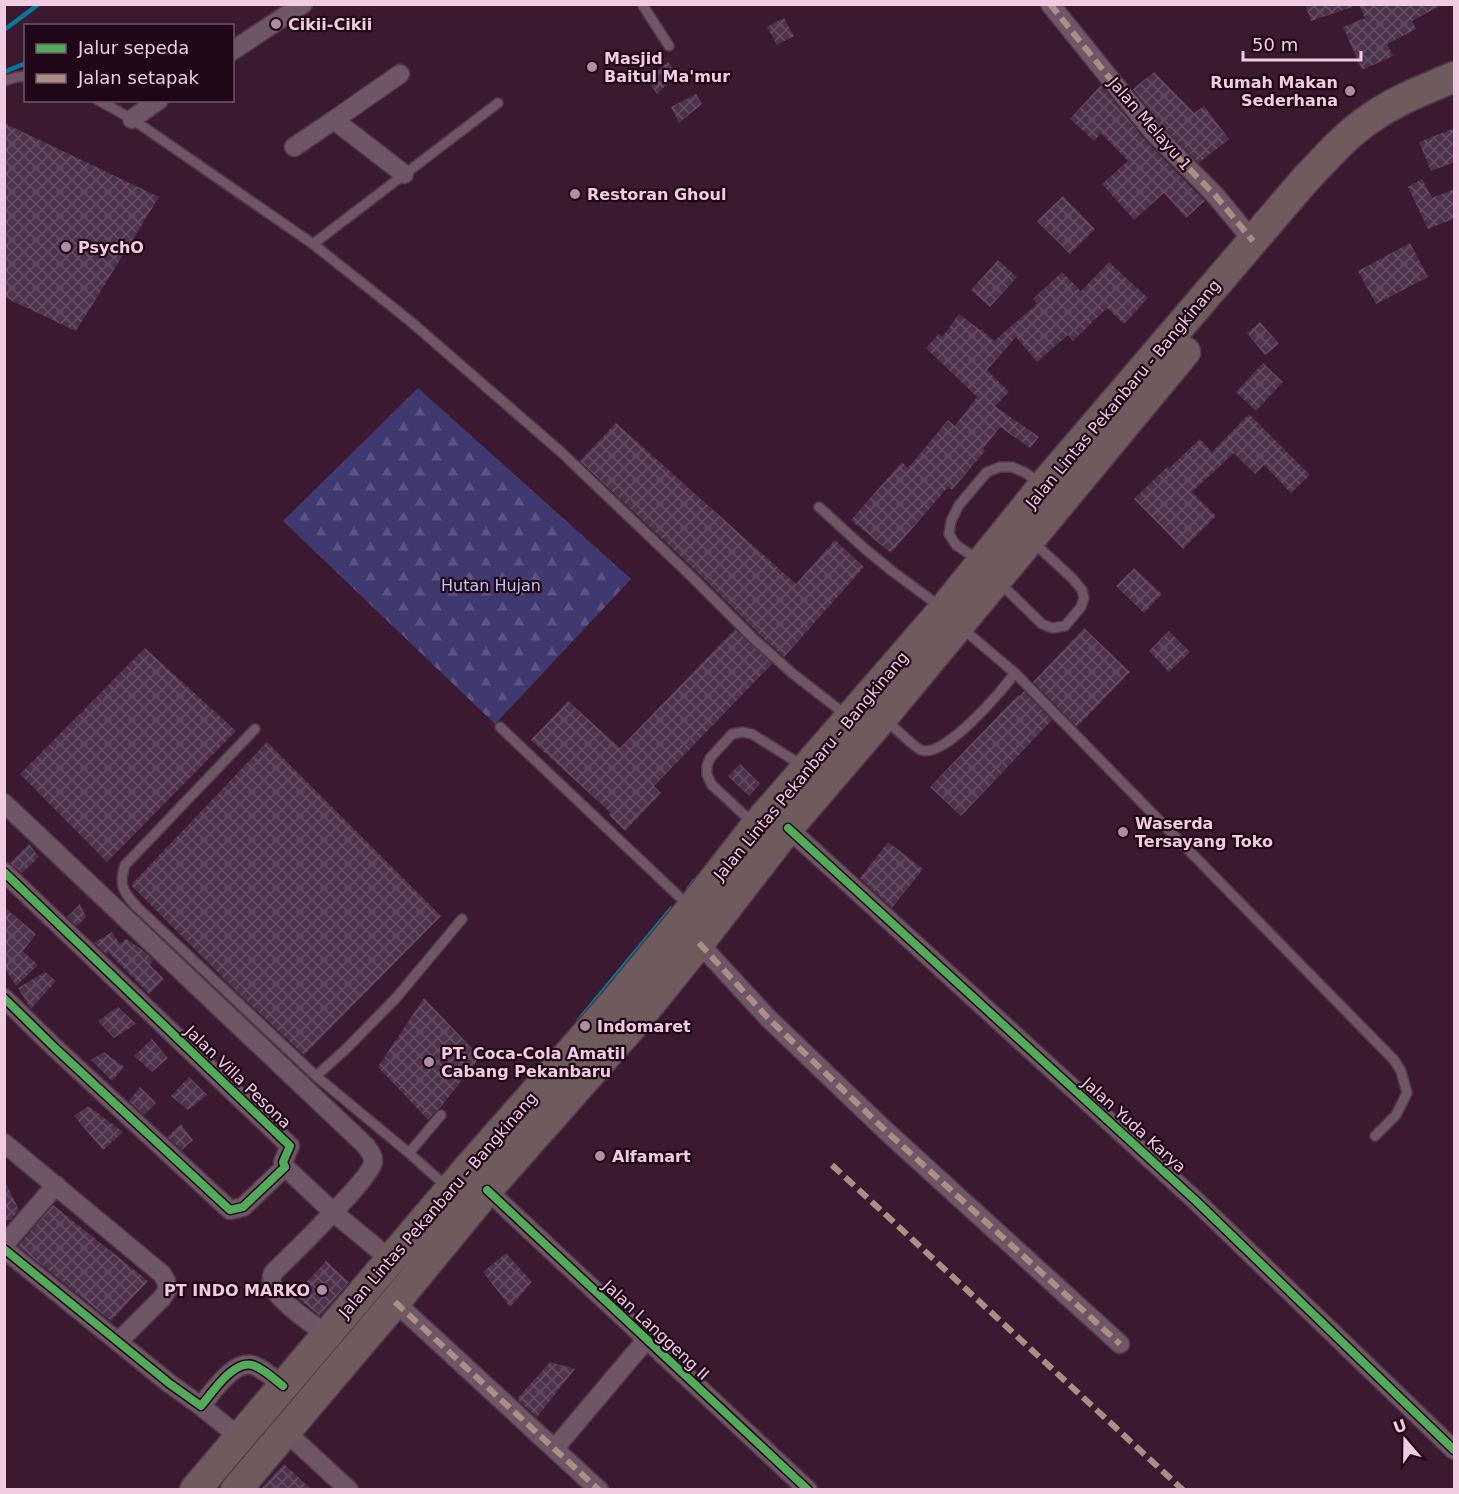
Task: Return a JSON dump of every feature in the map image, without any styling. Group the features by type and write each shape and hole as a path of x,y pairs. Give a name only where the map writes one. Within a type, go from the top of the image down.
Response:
{"highway":[{"name":"Jalan Lintas Pekanbaru - Bangkinang","path":"195,1490 450,1190 626,1011 699,944 789,828 883,717 951,617 989,570 1044,485 1304,181 1349,135 1371,117 1455,77"},
{"name":"Jalan Lintas Pekanbaru - Bangkinang","path":"989,570 1031,540 1283,232 1351,156 1379,133 1455,97"},
{"name":"Jalan Lintas Pekanbaru - Bangkinang","path":"236,1490 487,1190 626,1011 692,908 756,826 850,718 951,617"}],"street":[{"path":"234,50 303,4"},
{"name":"Jalan Melayu 1","path":"1050,4 1153,132 1215,195 1253,241"},
{"path":"294,147 400,74"},
{"path":"132,119 156,102"},
{"path":"334,120 404,174"},
{"path":"4,803 366,1146 372,1155 373,1163 369,1172 273,1273 271,1279 272,1286 277,1293 311,1324 327,1334"},
{"name":"Jalan Yuda Karya","path":"789,828 1196,1200 1455,1450"},
{"name":"Jalan Villa Pesona","path":"4,872 290,1146 283,1162 285,1167"},
{"path":"699,944 768,1017 877,1123 1120,1344"},
{"path":"4,998 230,1210 243,1207 285,1167 333,1212 391,1260"},
{"path":"4,1143 162,1274 168,1289 162,1298 118,1342"},
{"path":"56,1185 4,1247 118,1342 239,1437"},
{"name":"Jalan Langgeng II","path":"487,1190 808,1490"},
{"path":"395,1302 599,1490"},
{"path":"555,1448 646,1340"},
{"path":"201,1406 228,1374 241,1365 254,1365 283,1386"},
{"path":"286,1432 349,1490"}],"lane":[{"path":"642,4 669,46"},
{"path":"4,81 24,76"},
{"path":"102,102 132,119 313,244 410,321 561,452 754,639 850,718"},
{"path":"313,244 498,103"},
{"path":"1031,540 1082,590 1084,598 1081,607 1065,626 1052,628 1042,624 989,570 956,545 949,534 951,521 959,505 987,472 1000,467 1012,467 1044,485"},
{"path":"819,507 864,548 951,617 1015,673 1394,1060 1401,1071 1407,1093 1396,1115 1375,1136"},
{"path":"883,717 920,750 931,752 946,743 984,711 1015,673"},
{"path":"501,727 692,908"},
{"path":"255,729 125,865 121,878 124,893 316,1076 410,1153 450,1190"},
{"path":"756,826 712,786 707,775 710,758 732,735 743,732 752,734 807,769"},
{"path":"316,1076 396,998 462,920"},
{"path":"410,1153 441,1115"}],"green space":[{"name":"Hutan Hujan","path":"418,388 631,579 495,724 283,521"}],"building":[{"path":"1305,4 1352,4 1352,7 1311,21"},
{"path":"1359,4 1443,4 1412,21 1416,29 1387,44 1393,56 1362,70 1343,27 1365,18"},
{"path":"784,18 794,36 777,45 767,27"},
{"path":"668,62 679,73 657,94 647,80"},
{"path":"1154,72 1194,113 1204,106 1229,139 1199,163 1161,125 1133,89"},
{"path":"1101,85 1145,140 1205,201 1186,218 1164,193 1134,220 1102,184 1128,161 1101,133 1094,141 1070,119"},
{"path":"696,94 702,104 679,123 671,107"},
{"name":"PsychO","path":"4,123 159,197 76,331 4,297"},
{"path":"1455,128 1455,162 1431,171 1419,142"},
{"path":"1422,179 1432,198 1455,189 1455,218 1428,229 1408,187"},
{"path":"1063,196 1095,229 1070,254 1037,221"},
{"path":"1410,243 1428,277 1376,304 1358,271"},
{"path":"998,260 1017,277 990,307 971,290"},
{"path":"1109,262 1148,298 1124,324 1107,308 1073,341 1068,335 1037,362 1016,337 987,370 1009,392 995,406 1039,437 1030,448 1000,427 983,449 985,451 952,490 948,487 891,553 851,520 902,462 908,468 948,420 955,426 977,397 926,348 939,334 942,337 959,314 994,341 1037,304 1033,299 1062,272 1081,291"},
{"path":"1260,322 1279,344 1265,355 1247,333"},
{"path":"1263,363 1283,382 1256,411 1236,392"},
{"path":"1249,414 1310,475 1291,493 1264,465 1255,474 1234,453 1192,492 1216,516 1183,549 1134,499 1200,439 1212,452"},
{"path":"616,423 796,584 835,540 864,567 784,657 580,461"},
{"path":"1134,568 1162,594 1144,613 1116,586"},
{"path":"1084,628 1130,672 1077,727 1033,682"},
{"path":"735,629 772,664 654,786 661,793 625,831 609,815 611,813 531,740 568,701 620,748"},
{"path":"1169,631 1190,652 1169,672 1149,651"},
{"path":"145,648 236,731 107,862 20,774"},
{"path":"1024,691 1052,720 961,816 930,787"},
{"path":"267,742 441,916 304,1055 239,994 131,885"},
{"path":"740,764 760,784 749,796 728,776"},
{"path":"888,842 923,869 892,908 860,878"},
{"path":"29,844 39,857 22,873 10,863"},
{"path":"80,904 86,917 77,926 67,917"},
{"path":"4,907 36,934 23,951 38,965 16,986 4,967"},
{"path":"112,932 120,944 126,939 154,960 150,965 164,979 149,994 108,952 106,954 94,943"},
{"path":"45,972 56,981 31,1009 18,988"},
{"name":"PT. Coca-Cola Amatil Cabang Pekanbaru","path":"424,998 480,1057 428,1120 378,1067"},
{"path":"118,1007 136,1024 114,1038 98,1021"},
{"path":"152,1039 168,1058 152,1072 134,1056"},
{"path":"104,1052 124,1067 112,1081 91,1060"},
{"path":"189,1077 207,1095 188,1110 171,1096"},
{"path":"140,1087 156,1103 144,1115 129,1101"},
{"path":"88,1106 123,1132 103,1150 74,1116"},
{"path":"181,1124 193,1140 182,1150 167,1137"},
{"path":"4,1179 19,1210 11,1220 4,1220"},
{"path":"53,1205 148,1281 111,1321 18,1246"},
{"path":"506,1253 532,1282 510,1307 483,1272"},
{"name":"PT INDO MARKO","path":"326,1261 349,1282 320,1316 294,1295"},
{"path":"550,1362 575,1369 537,1417 517,1399"},
{"path":"284,1464 312,1490 260,1490"}],"waterway":[{"path":"4,30 39,4"},
{"path":"4,72 24,64"},
{"path":"688,889 694,881"},
{"path":"579,1020 671,909"}],"marked path":[{"path":"1050,4 1153,132 1215,195 1253,241"},
{"path":"699,943 768,1018 886,1131 1120,1344"},
{"path":"832,1165 1183,1490"},
{"path":"395,1302 599,1490"}],"cycle path":[{"path":"788,828 1195,1200 1454,1450"},
{"path":"4,872 290,1146 283,1162 285,1167 243,1207 230,1210 4,998"},
{"path":"487,1190 808,1490"},
{"path":"4,1249 170,1384 201,1406 232,1371 247,1365 262,1370 283,1386"}],"place":[{"name":"Cikii-Cikii","path":"276,24"},
{"name":"Masjid Baitul Ma'mur","path":"592,67"},
{"name":"Rumah Makan Sederhana","path":"1350,91"},
{"name":"Restoran Ghoul","path":"575,194"},
{"name":"PsychO","path":"66,247"},
{"name":"Waserda Tersayang Toko","path":"1123,832"},
{"name":"Indomaret","path":"585,1026"},
{"name":"PT. Coca-Cola Amatil Cabang Pekanbaru","path":"429,1062"},
{"name":"Alfamart","path":"600,1156"},
{"name":"PT INDO MARKO","path":"322,1290"}]}
